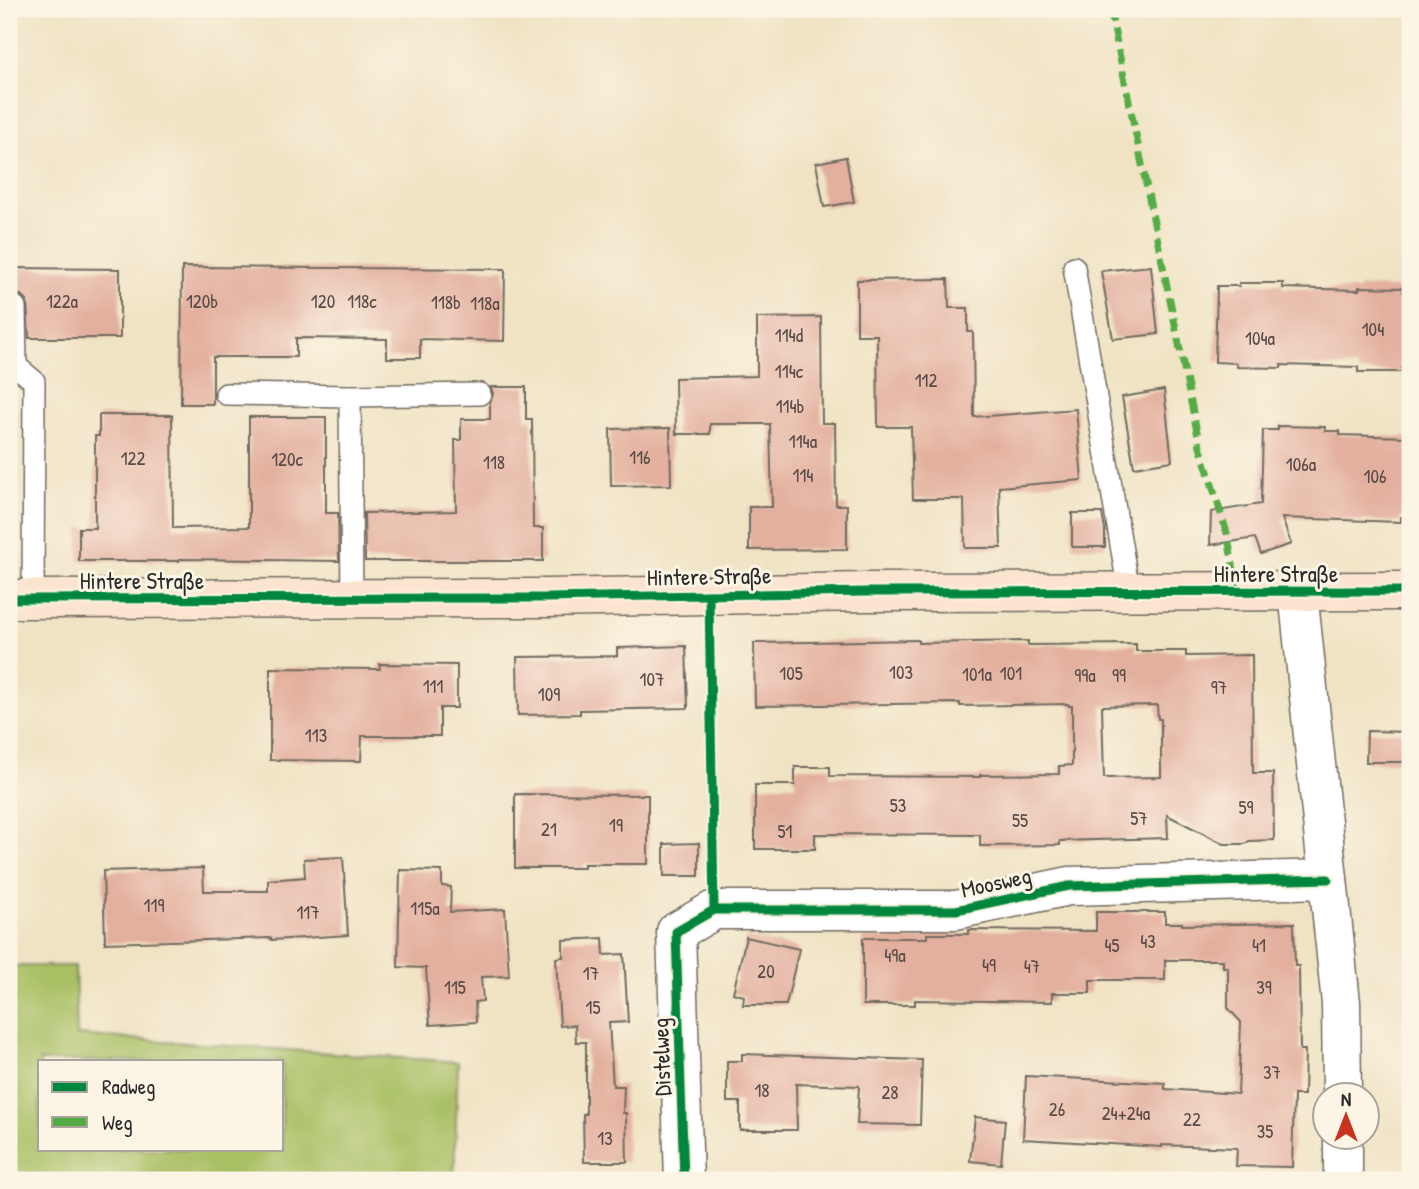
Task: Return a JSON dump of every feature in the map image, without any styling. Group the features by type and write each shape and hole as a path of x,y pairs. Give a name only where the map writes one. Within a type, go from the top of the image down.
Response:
{"street":[{"name":"Hintere Straße","path":"21,599 547,598 867,592 1410,591"},
{"path":"1298,592 1341,1003 1342,1080"},
{"name":"Moosweg","path":"676,932 714,910 956,910 1069,886 1328,879"},
{"name":"Distelweg","path":"676,932 684,1180"},
{"path":"1343,1150 1343,1180"}],"lane":[{"path":"1074,267 1129,592"},
{"name":"Hintere Straße","path":"12,307 16,366 34,382 21,599"},
{"path":"226,394 480,394"},
{"path":"350,396 352,599"}],"green space":[{"path":"9,966 75,966 77,1035 458,1062 454,1180 9,1180"}],"building":[{"path":"846,157 854,202 824,207 816,163"},
{"path":"1151,266 1158,334 1113,339 1101,271"},
{"path":"182,267 505,269 504,341 420,339 420,358 387,358 387,339 296,338 296,357 213,357 213,404 181,404"},
{"path":"9,268 120,269 120,338 29,338 27,301 21,295 9,294"},
{"path":"948,279 949,308 968,308 968,332 973,332 974,417 1076,409 1082,480 999,487 1001,548 965,548 964,499 913,499 911,427 878,427 877,335 857,335 857,280"},
{"path":"1239,283 1283,283 1283,288 1404,288 1403,292 1410,292 1410,368 1402,368 1402,372 1358,372 1358,367 1237,367 1237,363 1215,362 1217,286 1239,286"},
{"path":"821,317 822,423 835,423 836,505 847,505 847,549 749,550 749,507 772,507 770,424 710,424 710,434 676,434 675,378 757,376 757,318"},
{"path":"491,387 526,387 526,419 532,419 533,528 543,528 543,561 365,561 364,513 456,511 455,440 461,440 461,419 490,419 493,394"},
{"path":"1164,390 1172,461 1134,467 1122,397"},
{"path":"99,415 172,415 173,528 249,527 249,417 326,417 326,513 338,513 339,561 79,561 79,528 95,528 95,436 99,436"},
{"path":"1278,426 1325,427 1325,431 1340,431 1340,435 1409,437 1410,518 1401,517 1401,522 1282,518 1291,544 1261,554 1255,538 1210,545 1211,512 1261,504 1263,430 1278,430"},
{"path":"670,428 671,485 611,486 610,429"},
{"path":"1072,513 1102,513 1105,547 1072,547"},
{"path":"1028,641 1028,645 1136,644 1136,651 1186,651 1186,656 1252,655 1253,773 1273,773 1274,840 1224,844 1167,815 1168,838 1060,841 1060,845 980,846 980,835 815,834 815,849 755,849 755,785 795,785 795,767 830,767 830,776 980,777 1059,774 1059,766 1072,765 1072,706 960,706 960,703 755,706 754,643","holes":["1157,705 1158,719 1161,719 1161,777 1104,778 1102,706"]},
{"path":"686,646 688,708 580,710 580,714 518,715 517,657 617,656 617,648"},
{"path":"379,664 457,665 457,708 440,708 440,736 362,736 361,761 270,760 270,668 380,669"},
{"path":"1367,731 1410,732 1410,762 1366,762"},
{"path":"515,794 648,795 648,864 515,868"},
{"path":"699,843 699,876 664,876 664,844"},
{"path":"343,857 348,935 272,940 105,943 103,871 203,868 204,891 268,891 268,880 305,877 304,859"},
{"path":"400,870 442,871 442,886 451,887 450,912 505,909 509,976 481,977 483,1001 475,1002 476,1022 430,1025 426,968 398,967"},
{"path":"1096,912 1165,912 1165,923 1182,925 1294,923 1295,966 1299,966 1300,1050 1305,1050 1304,1095 1294,1095 1292,1167 1236,1166 1237,1148 1162,1147 1023,1139 1026,1076 1165,1083 1165,1089 1238,1094 1241,1022 1228,1008 1228,967 1223,967 1223,960 1165,960 1165,980 1090,980 1090,993 1052,993 1052,1002 915,1000 915,1005 863,1005 863,938 927,938 927,934 969,934 969,930 1096,931"},
{"path":"746,937 799,949 786,1005 743,1005 744,996 733,993"},
{"path":"603,938 604,955 624,954 628,1022 609,1023 613,1086 624,1086 627,1162 584,1162 586,1042 576,1042 575,1025 560,1026 556,958 563,957 563,940"},
{"path":"742,1054 922,1060 920,1125 857,1124 859,1086 796,1084 797,1130 740,1130 740,1102 727,1102 727,1061 742,1061"},
{"path":"975,1117 1005,1120 1001,1164 970,1161"}],"marked path":[{"path":"1110,9 1200,446 1227,533 1238,592"}],"cycle path":[{"path":"9,599 547,598 867,592 1410,591"},
{"path":"709,595 714,910"},
{"path":"684,1180 676,932 714,910 956,910 1069,886 1328,879"}]}
